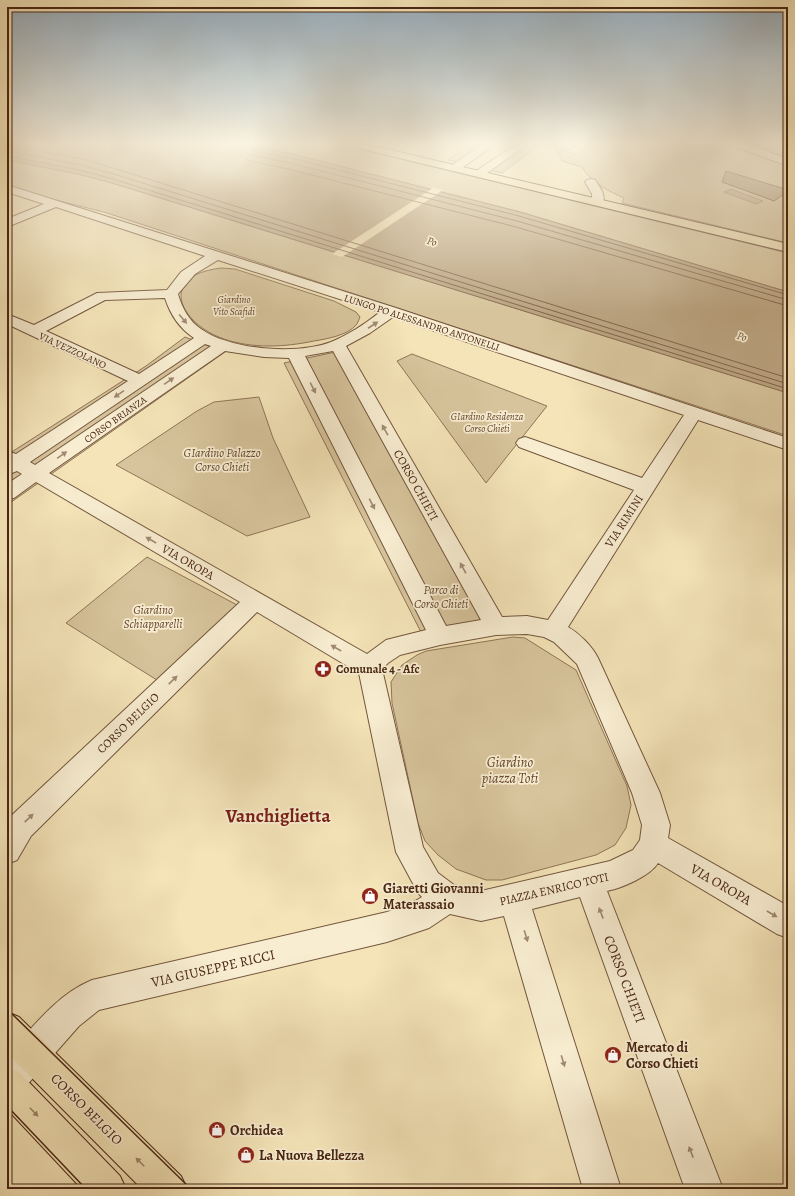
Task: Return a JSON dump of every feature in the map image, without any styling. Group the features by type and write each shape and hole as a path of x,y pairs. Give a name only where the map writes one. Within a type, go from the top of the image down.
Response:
{"main road":[{"path":"593,201 788,248"},
{"name":"CORSO BELGIO","path":"7,1029 168,1189"},
{"path":"7,1083 107,1189"}],"street":[{"name":"LUNGO PO ALESSANDRO ANTONELLI","path":"49,201 391,311 788,444"},
{"path":"7,223 56,203"},
{"path":"216,255 193,268 180,280 171,294 174,305 180,317 195,332 204,338 223,345 257,352 295,354 317,350 337,344 360,333 391,311"},
{"path":"34,331 102,296 171,294"},
{"name":"VIA VEZZOLANO","path":"7,318 140,380"},
{"name":"CORSO BRIANZA","path":"10,463 204,338"},
{"name":"CORSO CHIETI","path":"337,344 496,626"},
{"name":"CORSO BRIANZA","path":"7,493 223,345"},
{"path":"295,354 440,636"},
{"name":"VIA RIMINI","path":"554,630 694,412"},
{"path":"525,443 646,488"},
{"name":"VIA OROPA","path":"10,463 36,474 370,667"},
{"name":"CORSO BELGIO","path":"7,850 21,826 255,600"},
{"name":"PIAZZA ENRICO TOTI","path":"536,625 554,630 571,642 586,658 646,794 656,825 653,845 643,860 613,875 589,882 481,906 447,898 428,883 410,852 370,667 380,656 394,648 440,636 496,626 536,625"},
{"name":"VIA OROPA","path":"653,845 788,923"},
{"name":"CORSO CHIETI","path":"589,882 704,1189"},
{"name":"VIA GIUSEPPE RICCI","path":"7,1083 67,1014 92,996 387,927 418,917 447,898"},
{"path":"514,899 602,1189"}],"green space":[{"path":"59,201 169,201 788,393 788,436 104,212"},
{"path":"476,201 573,201 788,253 788,292 520,212"},
{"path":"623,201 788,201 788,243 622,203"},
{"name":"Giardino Vito Scafidi","path":"221,268 235,269 334,301 356,312 360,317 357,324 343,334 331,338 303,343 280,346 258,346 224,339 209,332 196,323 187,312 182,301 182,290 188,280 201,273"},
{"path":"185,337 225,352 7,505 7,455 146,366"},
{"name":"Parco di Corso Chieti","path":"345,350 496,626 424,638 284,363"},
{"name":"GIardino Residenza Corso Chieti","path":"412,354 547,406 486,483 397,361"},
{"name":"GIardino Palazzo Corso Chieti","path":"259,397 273,438 310,517 247,536 116,465 197,411 214,402"},
{"name":"Giardino Schiapparelli","path":"147,557 239,606 160,682 66,623"},
{"name":"Giardino piazza Toti","path":"513,637 525,638 576,670 627,786 631,805 626,828 615,845 596,855 502,880 486,880 456,869 438,855 425,841 418,823 392,703 391,682 402,665 426,651"}],"water":[{"name":"Po","path":"169,201 476,201 520,212 788,292 788,393"},
{"path":"748,201 763,201 756,204"}],"pier":[{"path":"413,201 427,201 342,257 332,254"}],"tram line":[{"path":"7,1009 191,1189"},
{"path":"7,1106 86,1189"}],"place":[{"name":"Comunale 4 - Afc","path":"323,669"},
{"name":"Giaretti Giovanni Materassaio","path":"370,896"},
{"name":"Mercato di Corso Chieti","path":"613,1055"},
{"name":"Orchidea","path":"217,1130"},
{"name":"La Nuova Bellezza","path":"246,1155"}],"district":[{"name":"Vanchiglietta","path":"278,815"}]}
